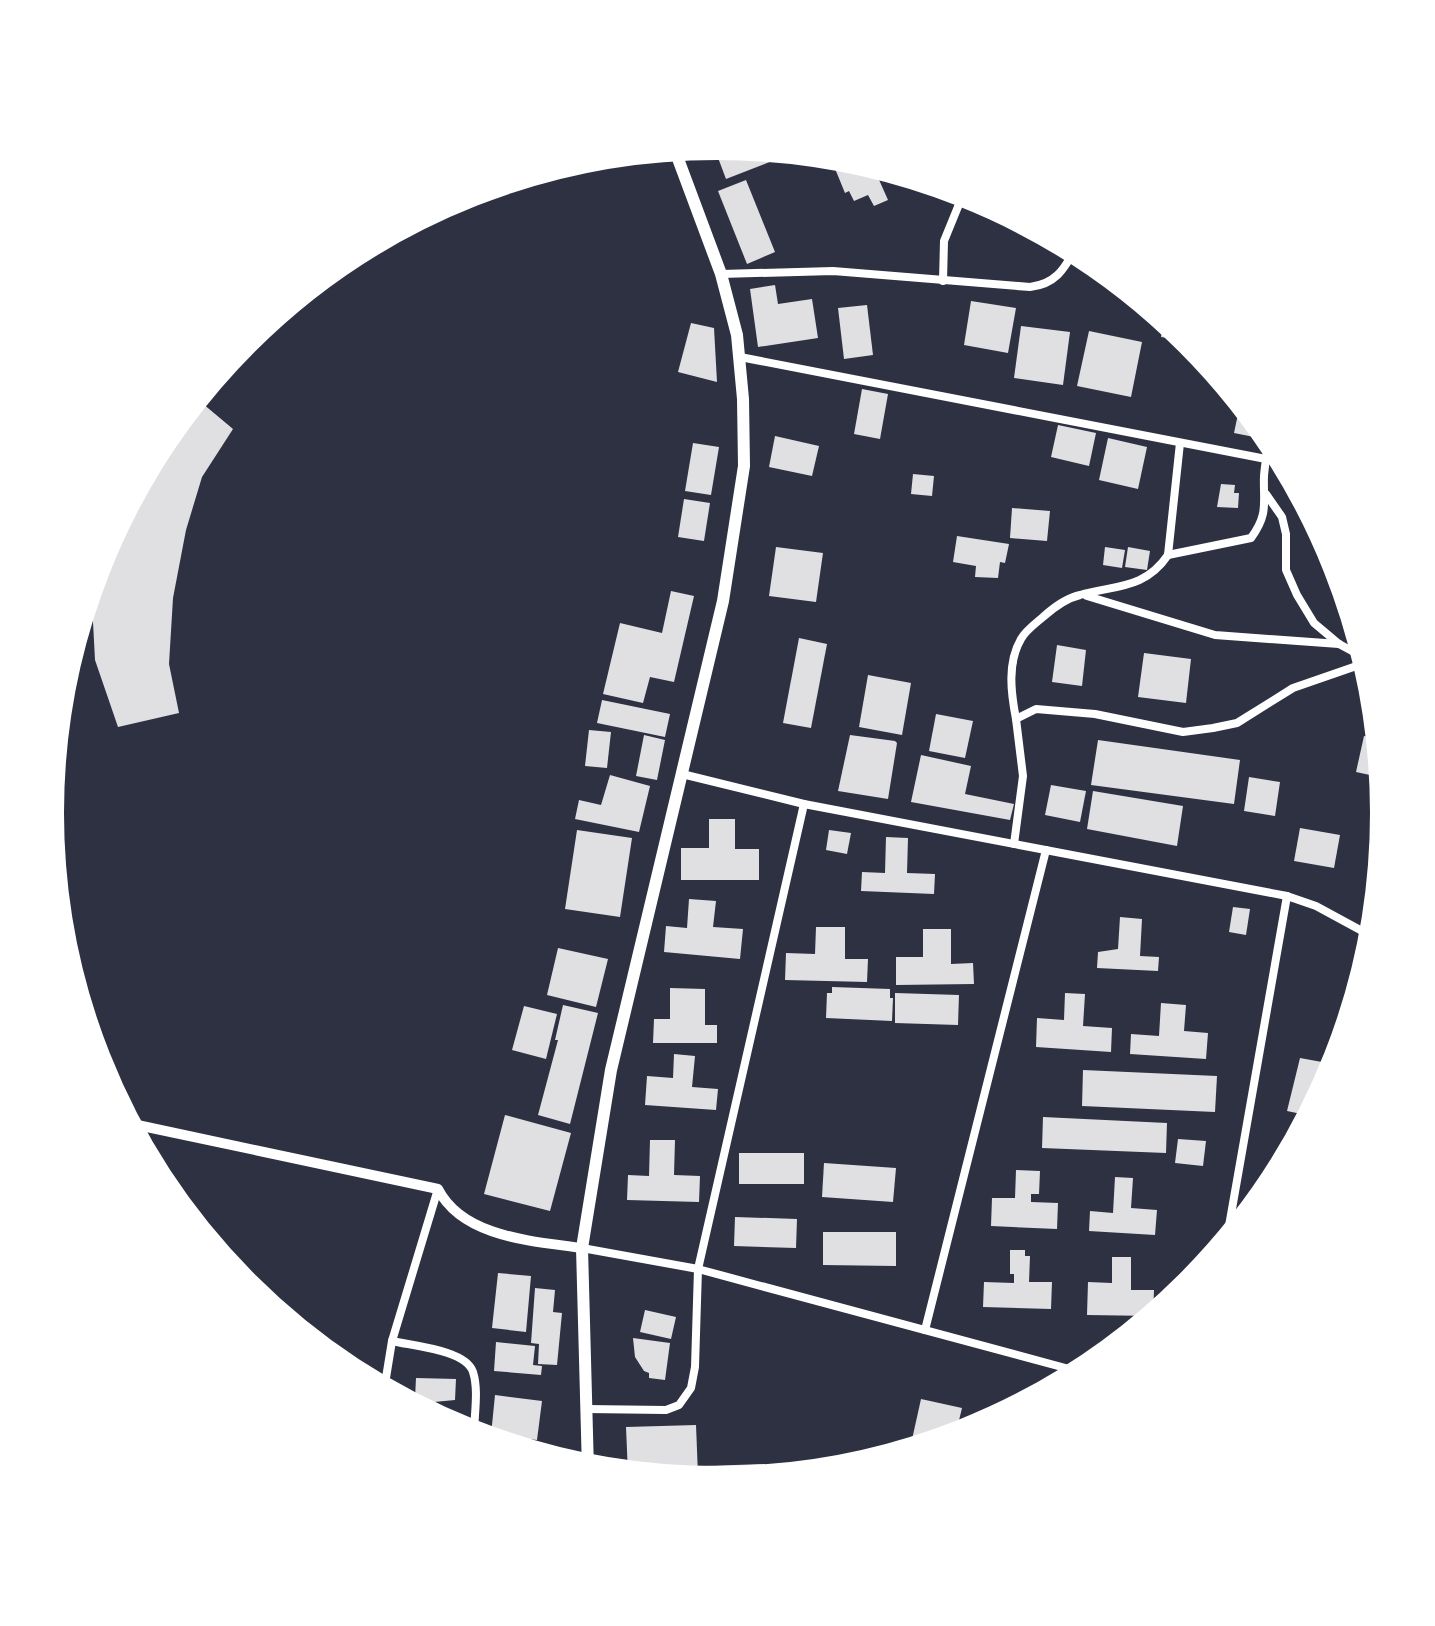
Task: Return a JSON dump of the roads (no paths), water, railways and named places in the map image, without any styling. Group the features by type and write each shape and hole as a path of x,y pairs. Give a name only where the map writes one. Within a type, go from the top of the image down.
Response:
{"main road":[{"path":"588,1455 582,1248 611,1070 723,601 744,466 740,357 721,274 678,159"}],"street":[{"path":"943,281 944,241 959,204"},
{"path":"721,274 833,271 1030,287 1043,285 1065,269 1069,260"},
{"path":"740,357 1266,459"},
{"path":"1014,844 1023,776 1012,695 1012,669 1021,638 1052,609 1082,594 1119,588 1158,570 1168,555 1180,443"},
{"path":"1168,555 1251,538 1263,520 1267,455"},
{"path":"1266,494 1282,517 1286,534 1286,570 1292,584 1314,623 1353,652"},
{"path":"1082,594 1215,635 1339,644"},
{"path":"1016,719 1036,709 1095,714 1183,732 1213,728 1237,723 1293,688 1356,664"},
{"path":"682,774 804,804 1287,896 1316,906 1362,931"},
{"path":"586,1409 666,1410 679,1405 691,1388 695,1367 698,1269 804,804"},
{"path":"925,1330 1046,850"},
{"path":"1230,1222 1287,896"},
{"path":"142,1126 438,1189 456,1213 510,1237 698,1269 1066,1368"},
{"path":"386,1378 392,1341 438,1189"},
{"path":"392,1341 451,1353 468,1362 473,1371 475,1389 474,1422"}]}
